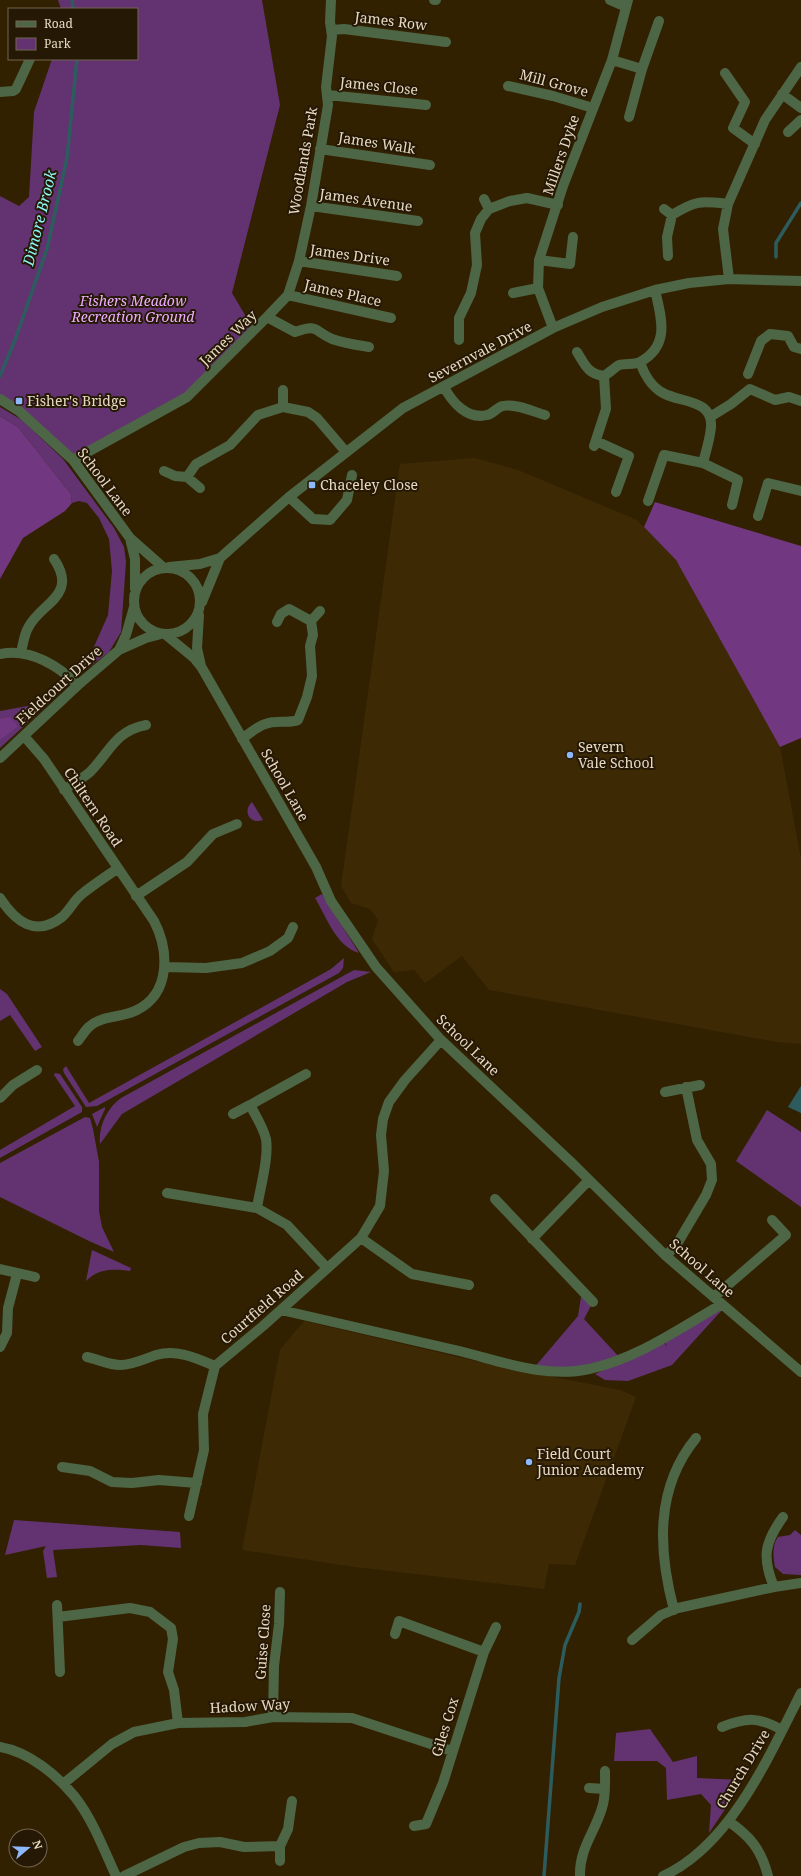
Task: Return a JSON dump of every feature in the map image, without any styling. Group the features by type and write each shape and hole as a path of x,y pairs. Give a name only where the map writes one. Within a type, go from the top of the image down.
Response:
{"street":[{"name":"Woodlands Park","path":"267,317 288,295 299,261 311,206 328,95 326,88 332,30 331,0"},
{"path":"610,0 627,4"},
{"name":"Millers Dyke","path":"553,328 538,288 539,260 563,186 612,60 627,4"},
{"path":"629,117 642,69 659,21"},
{"name":"James Row","path":"332,30 344,29 446,42"},
{"path":"0,92 13,91 16,89 30,60"},
{"path":"612,60 642,69"},
{"path":"729,279 723,229 728,204 765,120 801,67"},
{"path":"725,73 745,102 728,129 755,144"},
{"name":"Mill Grove","path":"507,85 553,96 593,108"},
{"path":"782,94 801,108"},
{"name":"James Close","path":"328,95 426,105"},
{"path":"788,132 801,120"},
{"name":"James Walk","path":"320,148 430,165"},
{"path":"459,340 460,318 471,293 477,265 475,233 482,219 490,209 510,201 527,198 558,205"},
{"path":"484,199 490,209"},
{"path":"668,256 667,237 672,215 691,203 701,201 728,204"},
{"name":"James Avenue","path":"311,206 418,221"},
{"path":"664,209 672,215"},
{"path":"539,260 570,269 573,237"},
{"name":"James Drive","path":"299,261 397,276"},
{"name":"Severnvale Drive","path":"166,568 200,564 220,558 289,497 403,408 553,328 602,307 655,290 689,283 729,279 801,281"},
{"path":"513,294 538,288"},
{"path":"577,352 588,370 595,375 604,376 620,365 640,362 651,353 659,343 663,329 655,290"},
{"name":"James Place","path":"288,295 391,318"},
{"name":"James Way","path":"74,460 187,397 267,317 295,332 308,327 320,330 332,339 369,347"},
{"path":"748,374 761,341 770,334 788,336 794,347 801,350"},
{"path":"640,362 643,372 655,387 664,394 698,403 705,409 710,417 711,427 703,463"},
{"path":"604,376 606,409 595,444 629,456 616,492"},
{"path":"444,387 454,403 473,415 488,415 503,406 510,406 545,415"},
{"path":"710,417 731,404 750,389 775,400 789,397 801,401"},
{"path":"283,390 284,406"},
{"name":"School Lane","path":"1,400 19,411 74,460 130,538 166,568"},
{"path":"186,477 196,464 230,445 258,416 284,406 308,412 318,418 346,452"},
{"path":"648,500 664,455 703,463 738,480 732,505"},
{"path":"164,471 175,476 186,477 200,488"},
{"path":"289,497 312,519 331,525 347,500 352,475"},
{"path":"758,516 768,483 801,491"},
{"name":"School Lane","path":"130,538 135,559 135,590"},
{"name":"Severnvale Drive","path":"200,607 220,558"},
{"path":"21,652 27,629 35,618 55,599 61,590 59,566 54,559"},
{"path":"166,568 178,569 193,580 199,592 200,607 195,620 187,628 177,633 163,634 145,627 138,618 134,607 135,590 146,575 166,568"},
{"name":"Fieldcourt Drive","path":"119,650 126,635 134,607"},
{"name":"School Lane","path":"200,607 197,648 202,668"},
{"path":"277,622 281,614 288,609 311,621"},
{"path":"311,621 320,612"},
{"path":"242,739 257,728 268,723 291,723 298,720 307,697 312,676 310,646 313,635 311,621"},
{"name":"School Lane","path":"163,634 194,658 202,668 316,868 331,901 376,967 441,1040 589,1180 666,1256 801,1372"},
{"name":"Fieldcourt Drive","path":"0,758 78,685 119,650 146,638 163,634"},
{"path":"0,654 21,652 38,656 62,671 78,685"},
{"path":"64,790 89,773 117,738 134,727 146,725"},
{"name":"Chiltern Road","path":"24,736 39,754 64,790 162,936 166,967 162,979 150,1000 137,1010 101,1020 90,1026 78,1040"},
{"path":"136,896 187,862 213,834 237,824"},
{"path":"0,898 10,913 26,925 45,926 63,916 81,894 117,869"},
{"path":"166,967 206,968 242,963 270,950 288,938 293,926"},
{"name":"Courtfield Road","path":"215,1366 362,1238 380,1206 384,1171 381,1135 383,1118 389,1102 405,1080 441,1040"},
{"path":"0,1098 13,1085 37,1070"},
{"path":"233,1114 306,1074"},
{"path":"665,1092 700,1084"},
{"path":"666,1256 677,1244 706,1195 712,1180 711,1164 697,1140 686,1087"},
{"path":"250,1105 263,1130 266,1140 266,1153 257,1208"},
{"path":"532,1239 589,1180"},
{"path":"167,1193 257,1208 287,1225 327,1268"},
{"path":"495,1199 593,1302"},
{"path":"714,1297 786,1235 772,1220"},
{"path":"362,1238 412,1274 469,1285"},
{"path":"0,1269 35,1277"},
{"path":"0,1347 6,1333 8,1308 17,1274"},
{"path":"281,1310 497,1362 557,1372 588,1369 616,1361 649,1346 722,1304"},
{"path":"87,1357 120,1365 134,1363 158,1355 173,1353 189,1355 215,1366 203,1414 204,1450 189,1516"},
{"path":"674,1610 666,1580 663,1554 662,1530 665,1504 686,1451 696,1438"},
{"path":"62,1467 90,1471 112,1482 132,1483 159,1480 197,1484"},
{"path":"774,1587 766,1560 767,1545 771,1533 782,1517"},
{"path":"632,1640 661,1615 674,1610 774,1587 801,1584"},
{"name":"Guise Close","path":"273,1717 274,1666 279,1624 280,1592"},
{"path":"57,1605 60,1672"},
{"path":"58,1618 130,1608 150,1612 172,1628 173,1639 168,1672 174,1690 178,1723"},
{"path":"395,1634 400,1621 484,1652"},
{"name":"Giles Cox","path":"414,1826 426,1824 443,1783 484,1652 496,1627"},
{"name":"Church Drive","path":"663,1876 682,1865 708,1845 728,1822 746,1794 801,1693"},
{"name":"Hadow Way","path":"63,1784 112,1744 134,1732 178,1723 245,1722 273,1717 352,1718 452,1751"},
{"name":"Church Drive","path":"722,1727 737,1721 750,1719 764,1721 782,1730"},
{"path":"0,1747 32,1760 63,1784 75,1797 84,1811 116,1876"},
{"path":"580,1876 582,1855 587,1839 602,1807 605,1771"},
{"path":"589,1788 604,1789"},
{"path":"280,1861 280,1846 288,1829 292,1801"},
{"name":"Church Drive","path":"728,1822 744,1832 753,1841 768,1876"},
{"path":"124,1876 184,1847 199,1843 220,1842 244,1847 280,1846"}],"shaded area":[{"path":"0,416 18,427 71,494 72,503 65,511 23,538 0,579"},
{"name":"Severn Vale School","path":"475,458 518,470 637,520 676,560 780,747 801,859 801,1044 777,1042 489,990 462,956 425,983 414,970 394,972 372,939 378,920 370,909 351,903 341,886 400,464"},
{"path":"655,502 801,546 801,738 780,747 676,560 644,527"},
{"path":"10,717 18,726 0,740 0,719"},
{"name":"Field Court Junior Academy","path":"304,1321 488,1364 620,1390 636,1397 575,1565 549,1564 544,1589 355,1567 242,1550 280,1350"}],"green space":[{"name":"Fishers Meadow Recreation Ground","path":"58,0 262,0 280,105 232,293 255,332 187,397 73,460 0,396 0,378 4,368 0,376 0,196 19,206 29,197 34,112 52,60 138,60 138,8 61,8"},
{"path":"0,407 22,420 63,459 114,528 124,547 126,562 121,632 109,652 84,671 71,670 93,649 108,615 112,571 109,539 99,518 87,503 79,501 72,503 71,494 18,427 0,416"},
{"path":"50,702 0,748 0,711"},
{"path":"252,802 263,820 254,821 249,816 248,809"},
{"path":"322,894 359,953 344,944 338,938 315,898"},
{"path":"344,958 343,968 339,973 97,1106 86,1107 64,1073 63,1069 66,1066 89,1103 331,969"},
{"path":"354,970 371,972 347,982 122,1114 100,1144 100,1131 104,1118 116,1102 121,1098"},
{"path":"0,989 7,994 42,1047 35,1051 10,1015 0,1021"},
{"path":"55,1073 60,1074 82,1107 82,1112 0,1158 0,1150 75,1106 54,1075"},
{"path":"105,1107 105,1109 97,1127 92,1114"},
{"path":"767,1110 801,1132 801,1207 736,1161"},
{"path":"85,1117 90,1118 99,1162 99,1211 102,1227 114,1252 0,1197 0,1163"},
{"path":"92,1250 131,1268 130,1271 106,1270 96,1274 86,1281"},
{"path":"582,1291 593,1302 584,1319 621,1359 588,1369 533,1369 578,1316"},
{"path":"719,1308 722,1310 672,1365 628,1381 605,1380 595,1374 664,1343 667,1347 664,1340"},
{"path":"14,1520 180,1532 181,1548 141,1545 53,1550 57,1577 47,1578 43,1551 46,1546 5,1555"},
{"path":"795,1530 801,1535 801,1575 783,1574 775,1567 773,1555 774,1547 778,1537 790,1535"},
{"path":"650,1729 673,1762 697,1756 697,1778 742,1780 736,1793 709,1833 711,1805 701,1794 667,1800 666,1768 657,1761 614,1761 616,1733"}],"water":[{"path":"801,1086 801,1113 788,1107"}],"waterway":[{"name":"Dimore Brook","path":"72,0 73,8"},
{"name":"Dimore Brook","path":"0,376 15,340 47,249 67,158 77,60"},
{"path":"776,257 776,243 801,203"},
{"path":"544,1876 559,1678 565,1645 579,1612 580,1604"}],"place":[{"name":"Fisher's Bridge","path":"19,401"},
{"name":"Chaceley Close","path":"312,485"},
{"name":"Severn Vale School","path":"570,755"},
{"name":"Field Court Junior Academy","path":"529,1462"}]}
